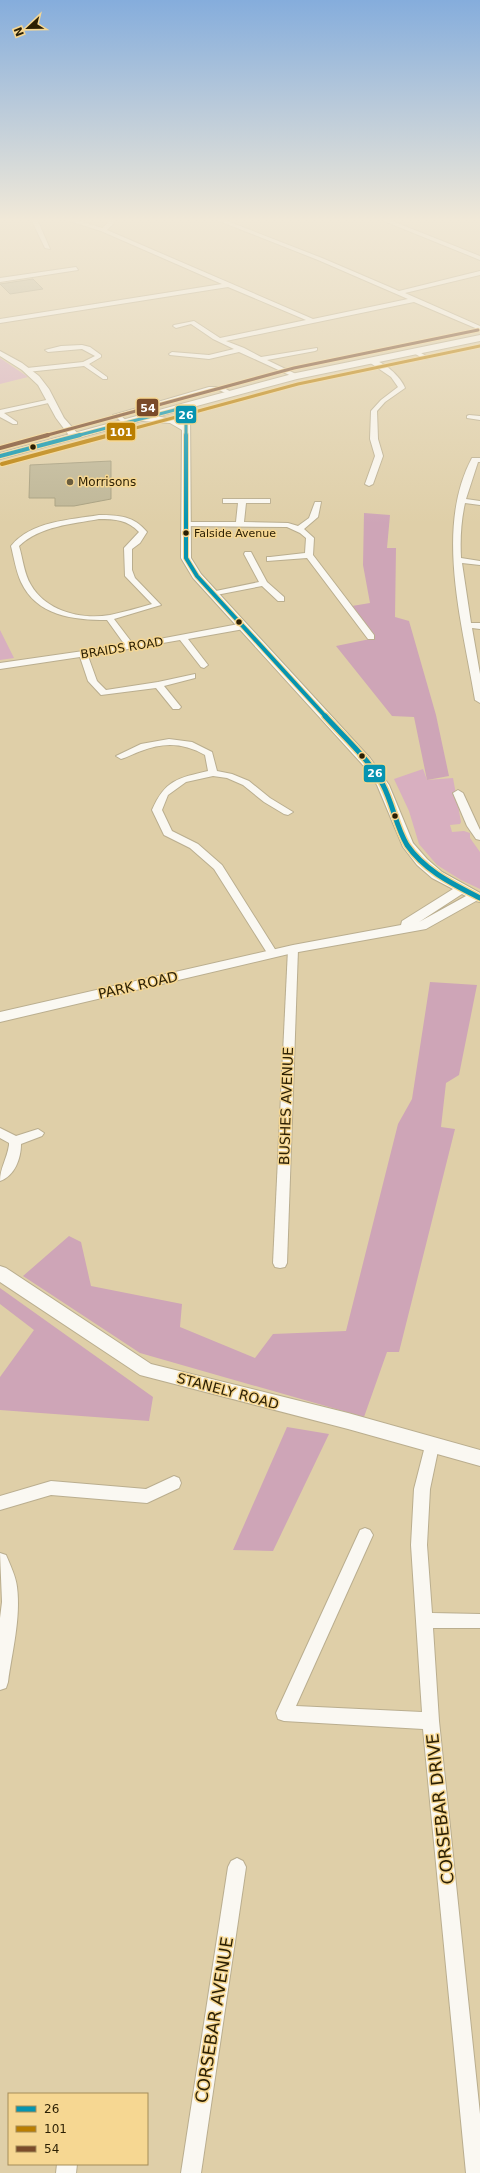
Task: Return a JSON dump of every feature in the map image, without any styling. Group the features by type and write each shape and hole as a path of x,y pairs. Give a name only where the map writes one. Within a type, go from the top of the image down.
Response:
{"main road":[{"path":"0,456 186,407 296,376 480,338"}],"street":[{"path":"220,340 309,320"},
{"path":"462,320 480,328"},
{"path":"176,326 192,322 220,340 296,376"},
{"path":"27,370 85,364 99,356 95,352 79,347 48,350"},
{"path":"261,359 315,348"},
{"path":"172,354 209,357 242,350"},
{"path":"414,351 426,358"},
{"path":"0,353 27,370 45,388 63,423 72,431 74,436"},
{"path":"369,484 378,456 374,439 374,411 383,401 402,388 401,381 396,376 371,360"},
{"path":"85,364 105,378"},
{"path":"126,423 116,415 211,388 220,388 232,394"},
{"path":"0,413 51,401"},
{"path":"186,407 186,558 197,576 366,761 380,779 407,844 422,862 437,875 478,897"},
{"path":"0,413 14,423"},
{"path":"469,417 480,418"},
{"path":"143,418 172,421 187,430"},
{"path":"480,460 474,460 461,500 457,526 457,560 480,700"},
{"path":"461,500 480,502"},
{"path":"226,501 267,501"},
{"path":"240,524 242,501"},
{"path":"298,529 311,522 316,516 318,504"},
{"path":"114,517 134,522 143,532 137,541 128,548 129,574 137,585 152,597 157,605 109,618 68,616 50,610 27,586 15,546 24,537 62,522 114,517"},
{"path":"186,524 288,525 298,529 310,538 309,556 371,637"},
{"path":"248,554 264,582 281,599"},
{"path":"270,558 309,556"},
{"path":"457,560 480,563"},
{"path":"214,594 264,582"},
{"path":"109,618 131,647"},
{"path":"467,625 480,626"},
{"name":"BRAIDS ROAD","path":"0,666 131,647 244,626"},
{"path":"183,638 204,665"},
{"path":"83,654 92,680 98,690 104,693 158,685 192,676"},
{"path":"158,685 176,707"},
{"path":"121,756 142,746 163,742 187,743 209,754 213,773"},
{"path":"273,954 218,867 194,846 168,833 156,810 164,794 183,780 213,773 229,776 246,784 267,800 288,812"},
{"path":"458,793 472,826 480,837"},
{"name":"PARK ROAD","path":"393,931 417,919 462,889"},
{"name":"PARK ROAD","path":"0,1017 293,949 426,925 478,897"},
{"name":"BUSHES AVENUE","path":"280,1263 293,949"},
{"path":"0,1132 15,1141"},
{"path":"15,1141 38,1133"},
{"path":"0,1176 7,1170 15,1146 15,1141"},
{"name":"STANELY ROAD","path":"0,1273 146,1370 287,1407 348,1421 432,1446 480,1458"},
{"name":"CORSEBAR DRIVE","path":"432,1446 422,1489 419,1545 431,1722 476,2173"},
{"path":"0,1503 51,1488 147,1496 174,1483"},
{"path":"366,1536 284,1713 431,1722"},
{"path":"0,1560 9,1585 10,1602 0,1682"},
{"path":"424,1620 480,1621"},
{"name":"CORSEBAR AVENUE","path":"191,2173 237,1867"}],"shaded area":[{"path":"0,358 28,377 0,384"},
{"path":"364,513 390,515 387,548 396,548 395,617 409,621 436,715 449,776 427,780 414,717 392,716 336,646 375,638 352,606 370,603 363,565"},
{"path":"0,630 14,658 0,660"},
{"path":"423,769 427,780 453,778 461,822 460,824 450,825 452,832 464,831 470,833 470,838 480,852 480,889 461,880 437,865 419,844 409,811 394,779"},
{"path":"430,982 477,985 459,1075 446,1083 441,1127 455,1129 399,1352 387,1352 364,1417 140,1353 23,1276 69,1236 81,1242 91,1286 182,1304 180,1327 255,1358 273,1334 346,1331 398,1124 412,1099"},
{"path":"0,1288 153,1397 149,1421 0,1410 0,1377 34,1330 0,1304"},
{"path":"287,1427 329,1434 273,1551 233,1550"}],"building":[{"name":"Morrisons","path":"111,461 111,499 74,506 55,506 55,498 29,498 30,465"}],"transit line":[{"name":"54","path":"0,448 294,368 478,330"},
{"name":"101","path":"2,464 298,384 480,346"},
{"name":"26","path":"0,456 186,407 186,558 197,576 366,761 383,785 407,844 422,862 437,875 480,898"}],"place":[{"name":"Morrisons","path":"70,482"},
{"name":"Falside Avenue","path":"186,533"}]}
